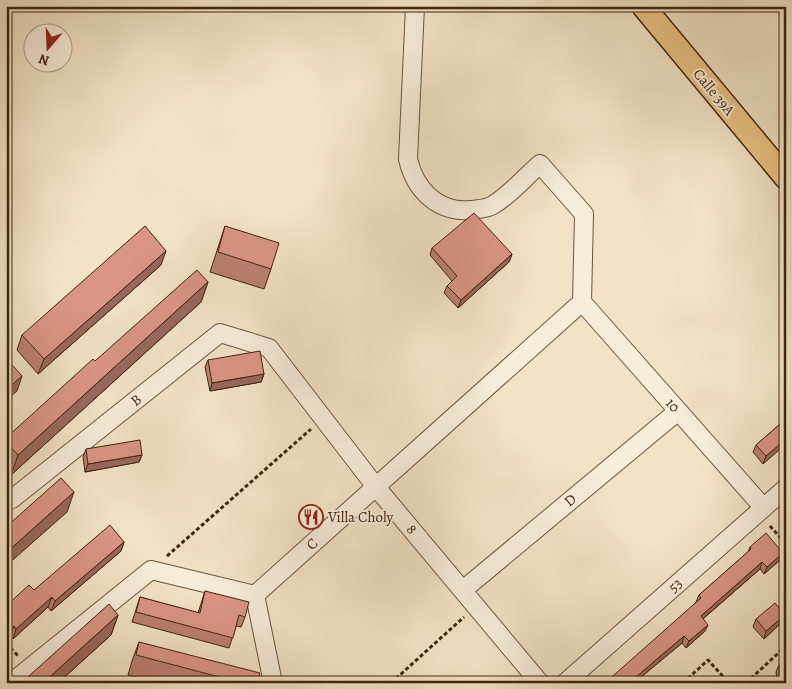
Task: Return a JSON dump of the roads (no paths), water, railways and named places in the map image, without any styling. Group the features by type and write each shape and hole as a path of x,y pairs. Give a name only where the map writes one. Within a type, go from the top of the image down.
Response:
{"main road":[{"name":"Calle 39A","path":"642,6 786,178"}],"street":[{"path":"415,6 408,159 412,176 432,201 446,208 462,211 476,210 492,206 540,164 584,214 582,302"},
{"name":"10","path":"582,302 678,411 760,510"},
{"name":"C","path":"255,595 582,302"},
{"name":"B","path":"9,499 220,333 269,348"},
{"name":"8","path":"269,348 376,486 540,683"},
{"name":"D","path":"463,590 678,411"},
{"name":"53","path":"565,683 786,488"},
{"path":"11,683 150,570 255,595 274,683"}],"place":[{"name":"Villa Choly","path":"311,517"}]}
